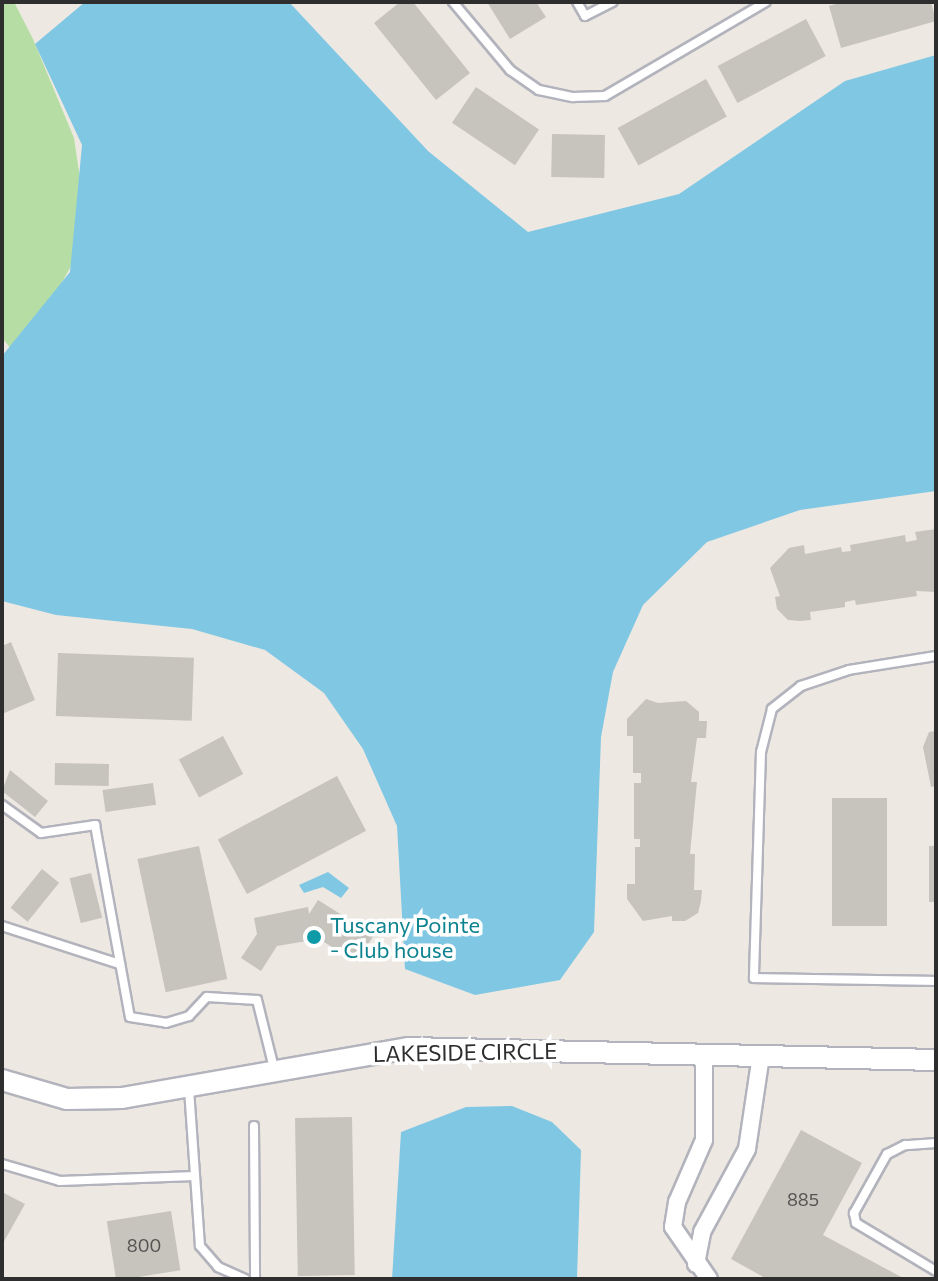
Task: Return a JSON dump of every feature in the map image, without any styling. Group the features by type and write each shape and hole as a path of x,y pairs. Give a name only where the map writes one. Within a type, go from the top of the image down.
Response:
{"street":[{"name":"LAKESIDE CIRCLE","path":"2,1080 67,1099 189,1089 274,1068 408,1048 936,1060"},
{"path":"704,1054 704,1140 677,1202 673,1227 709,1279"},
{"path":"696,1264 702,1232 747,1149 761,1055"}],"lane":[{"path":"453,2 510,70 539,90 573,97 605,96 766,2"},
{"path":"577,2 585,16 613,2"},
{"path":"936,656 849,670 801,686 772,709 761,752 754,978 936,981"},
{"path":"2,805 41,833 95,825 130,1017 166,1023 189,1016 207,997 257,1000 274,1068"},
{"path":"2,926 120,964"},
{"path":"189,1089 200,1246 218,1267 245,1279"},
{"path":"254,1126 255,1279"},
{"path":"936,1143 905,1145 887,1154 854,1213 856,1223 936,1271"},
{"path":"2,1164 60,1181 195,1176"}],"green space":[{"path":"2,2 14,2 33,39 74,138 82,192 75,259 46,311 13,351 2,338"}],"water":[{"path":"85,2 289,2 428,151 528,232 679,194 845,81 936,55 936,491 800,510 707,542 643,605 613,672 601,737 594,932 560,980 475,995 405,969 397,826 363,749 324,693 265,650 192,629 56,615 2,601 2,356 70,272 82,145 35,44"},
{"path":"328,872 349,888 341,898 323,887 304,893 299,885"},
{"path":"512,1106 552,1122 581,1150 577,1279 392,1279 401,1132 466,1107"}],"building":[{"path":"400,2 413,2 470,73 436,100 374,23"},
{"path":"487,2 536,2 546,17 510,39"},
{"path":"843,2 931,2 936,21 841,48 829,6"},
{"path":"806,19 826,56 737,103 718,66"},
{"path":"706,79 727,117 639,166 618,128"},
{"path":"476,87 539,129 515,165 452,123"},
{"path":"552,134 605,135 604,178 551,177"},
{"path":"936,529 936,592 916,591 917,596 856,605 855,600 845,602 845,607 810,612 811,620 788,620 777,609 775,597 780,596 770,568 789,548 804,545 805,554 841,547 842,552 851,551 850,545 905,535 906,542 917,540 915,532"},
{"path":"11,642 35,700 2,714 2,646"},
{"path":"58,653 194,658 192,721 56,716"},
{"path":"646,699 658,703 686,701 699,712 699,721 707,721 706,738 697,738 691,782 697,782 690,854 695,854 694,890 702,890 701,901 698,913 685,921 672,921 672,916 643,921 627,899 627,884 635,884 635,847 640,847 640,839 634,839 634,783 641,783 641,773 633,773 633,736 627,736 627,719"},
{"path":"936,731 936,786 931,787 923,747 929,732"},
{"path":"223,736 243,774 199,797 179,759"},
{"path":"55,763 109,764 109,786 55,785"},
{"path":"10,770 48,801 35,817 2,791"},
{"path":"337,776 366,831 247,894 218,839"},
{"path":"153,783 156,805 106,812 102,790"},
{"path":"832,798 887,798 887,926 832,926"},
{"path":"199,846 227,979 166,992 137,859"},
{"path":"929,846 936,846 936,902 929,902"},
{"path":"42,869 59,883 28,922 11,908"},
{"path":"91,873 102,918 81,923 70,878"},
{"name":"Tuscany Pointe - Club house","path":"318,900 374,935 357,962 319,939 277,946 261,971 241,958 257,934 254,918 308,907 309,914"},
{"path":"352,1117 355,1275 298,1276 295,1118"},
{"path":"801,1130 862,1163 823,1235 905,1279 767,1279 731,1259"},
{"path":"2,1192 25,1204 2,1245"},
{"path":"171,1211 180,1270 116,1279 107,1221"}],"place":[{"name":"Tuscany Pointe - Club house","path":"314,937"}]}
